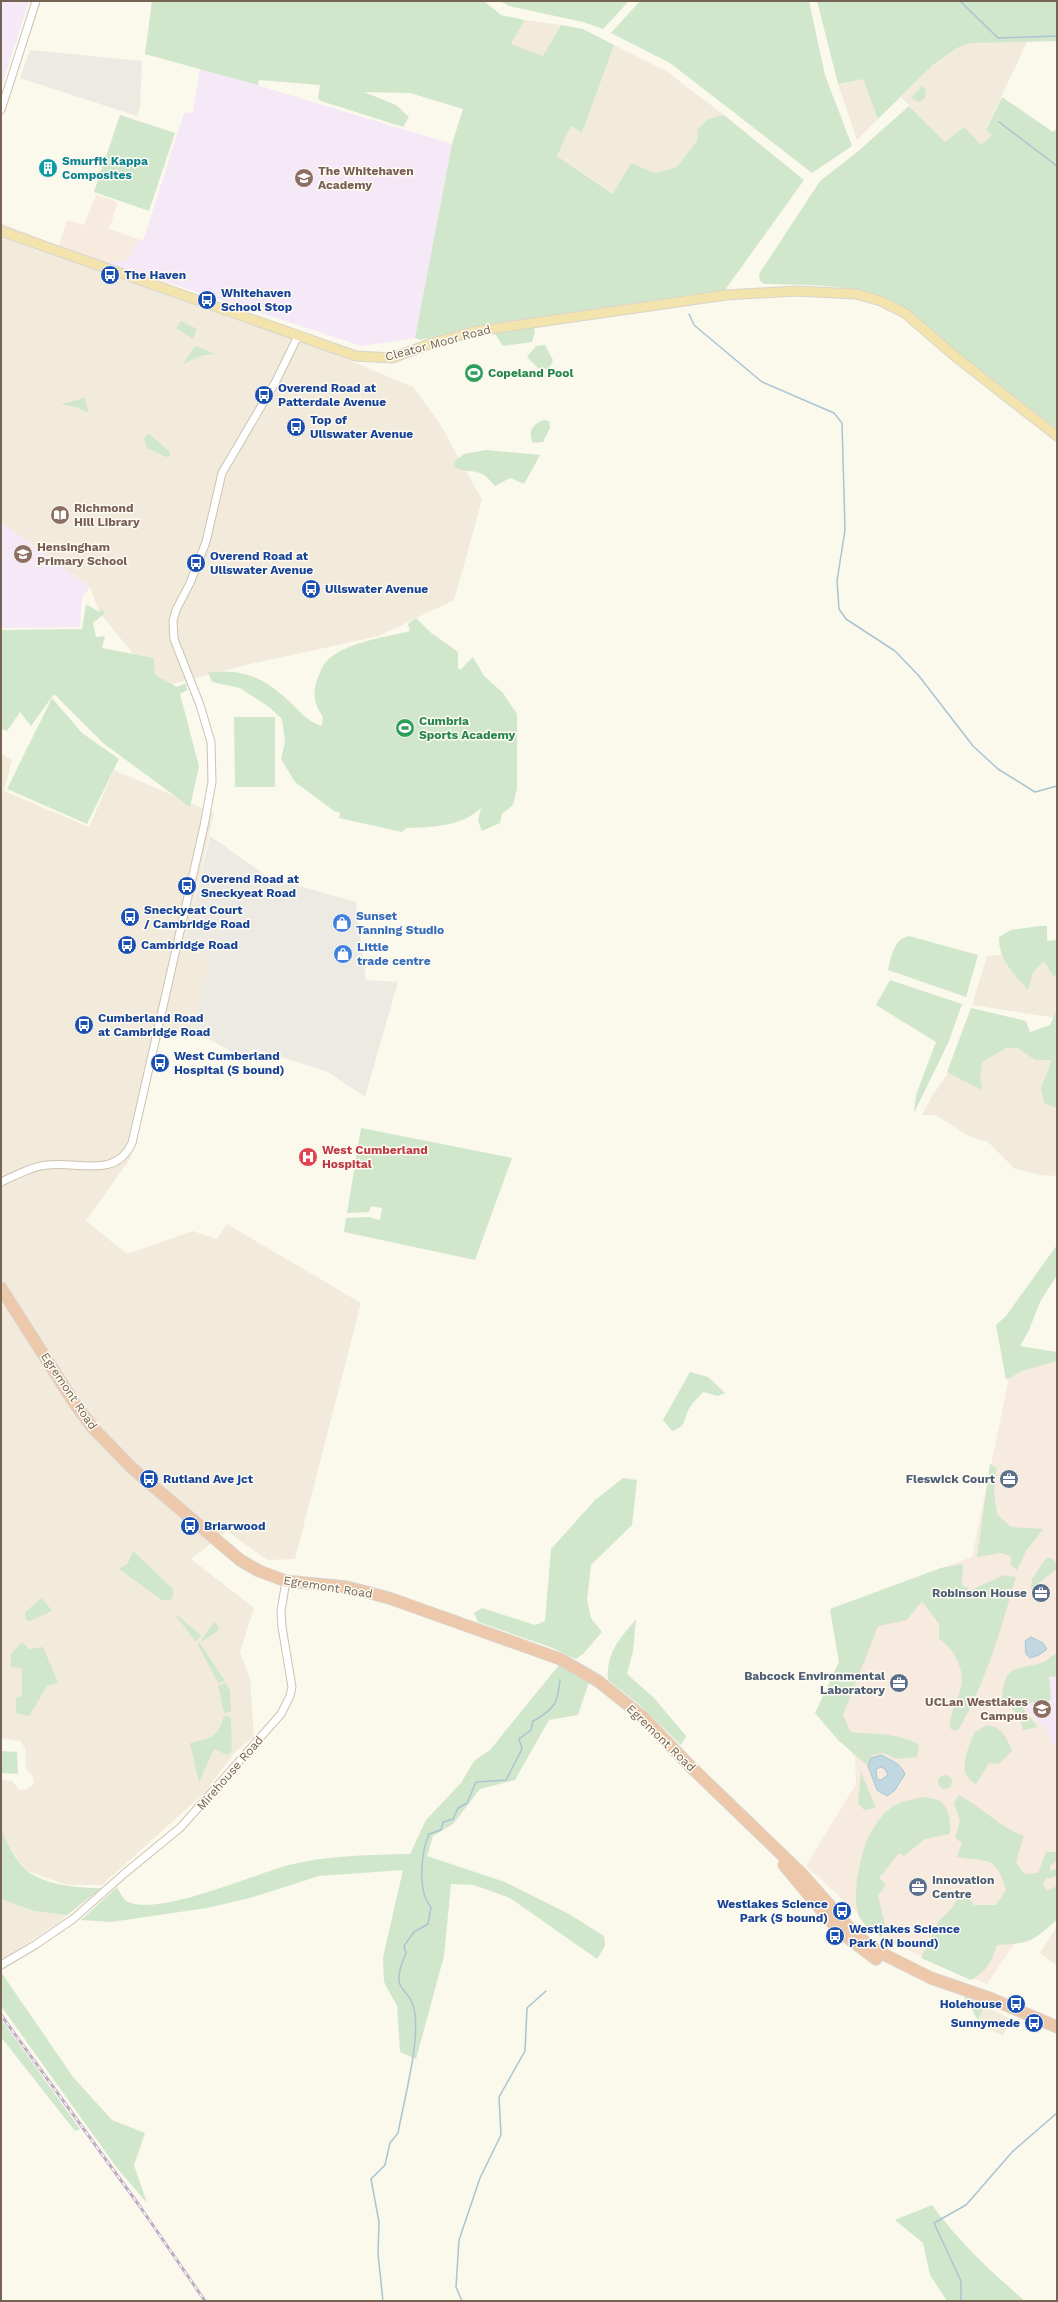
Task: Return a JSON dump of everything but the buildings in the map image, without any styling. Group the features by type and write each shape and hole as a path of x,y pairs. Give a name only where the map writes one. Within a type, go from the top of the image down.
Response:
{"highway":[{"name":"Egremont Road","path":"1,1288 75,1404 112,1449 230,1553 259,1571 286,1581 347,1587 378,1594 560,1659 598,1681 643,1717 758,1832 839,1931 876,1959 904,1971 931,1978 992,1999 1057,2027"}],"main road":[{"name":"Cleator Moor Road","path":"1,231 356,356 392,358 435,342 477,331 726,295 796,291 856,294 881,301 905,313 956,357 1057,436"}],"street":[{"path":"1,110 36,1"},
{"path":"1,1182 27,1170 49,1165 107,1166 121,1159 130,1147 204,826 212,782 213,755 208,727 174,639 176,610 190,583 202,554 222,473 276,380 298,336"},
{"name":"Mirehouse Road","path":"1,1965 35,1945 73,1919 188,1820 274,1722 286,1705 292,1687 281,1619 286,1581"}],"shaded area":[{"path":"1,1 29,1 1,88"},
{"path":"525,20 561,25 543,57 511,44"},
{"path":"1028,40 986,129 992,135 981,145 945,142 901,97 934,64 957,48 971,43"},
{"path":"614,45 666,71 724,115 708,119 697,130 698,139 677,167 655,173 614,194 557,156 571,126 582,133"},
{"path":"30,50 142,61 140,107 137,116 20,78"},
{"name":"The Whitehaven Academy","path":"200,68 452,144 415,338 362,346 108,263 127,260 138,239 143,241 184,113 193,112"},
{"path":"863,78 878,119 857,140 838,84"},
{"path":"96,195 118,202 109,229 138,239 127,260 108,263 59,246 67,220 84,225"},
{"path":"1,223 59,246 158,280 413,387 440,424 482,500 454,600 379,636 250,664 160,687 99,612 90,587 1,522"},
{"name":"Hensingham Primary School","path":"1,522 90,587 82,597 80,627 1,628"},
{"path":"1,753 12,760 4,791 89,827 114,770 214,813 184,946 211,957 193,1030 156,1035 130,1159 86,1221 127,1254 193,1231 217,1239 227,1224 361,1303 295,1559 267,1560 227,1531 191,1559 254,1608 240,1652 250,1679 254,1737 235,1752 205,1792 102,1885 67,1885 27,1871 16,1857 1,1832 1,1780 12,1781 19,1790 26,1790 34,1784 33,1777 26,1769 25,1748 20,1741 1,1738"},
{"path":"210,836 268,877 356,902 366,980 398,982 365,1097 326,1071 254,1049 241,1057 193,1030 211,957 184,946"},
{"path":"1057,950 1057,1018 972,1005 987,956"},
{"path":"963,1033 1057,1036 1057,1176 1042,1175 1015,1169 988,1142 971,1137 935,1115 922,1115 932,1096 947,1075"},
{"path":"1015,1349 1057,1356 1057,1901 1044,1900 987,1984 891,1943 806,1866 856,1784 855,1757 821,1708 839,1662 830,1609 972,1557"},
{"name":"UCLan Westlakes Campus","path":"1057,1671 1057,1746 1052,1745 1047,1731 1021,1703 1009,1676"},
{"path":"1,1899 34,1911 67,1915 57,1924 1,1960"},
{"path":"1057,1926 1057,1966 1040,1953"},
{"path":"985,2006 1010,2019 1003,2036 977,2023"}],"green space":[{"path":"152,1 484,1 501,15 525,20 511,44 543,56 561,25 583,29 614,45 582,133 571,126 557,156 613,194 631,163 655,173 677,167 698,139 697,130 708,119 724,115 804,180 725,290 484,325 420,340 415,338 452,144 463,109 410,93 364,92 396,105 409,117 403,127 321,101 318,98 320,85 259,80 258,85 145,54"},
{"path":"500,1 629,1 603,29 583,22 509,6"},
{"path":"640,1 809,1 825,75 852,146 812,173 670,63 611,33"},
{"path":"817,1 1057,1 1057,41 971,43 957,48 934,64 878,119 863,79 838,84"},
{"path":"922,86 926,90 925,98 919,102 911,98"},
{"path":"1002,97 1053,132 1057,128 1057,429 954,350 909,310 895,301 874,293 859,290 827,286 764,284 760,281 759,274 820,181 856,153 909,106 945,142 964,127 981,145 992,135 986,130"},
{"path":"120,115 175,133 149,211 94,192"},
{"path":"181,321 197,329 193,339 176,328"},
{"path":"533,326 535,332 532,342 503,346 494,332"},
{"path":"545,345 553,360 549,369 538,368 527,357 536,346"},
{"path":"195,346 216,354 203,355 183,364"},
{"path":"85,398 89,413 76,407 61,404"},
{"path":"544,420 549,421 550,428 543,442 533,443 531,439 532,428"},
{"path":"148,433 170,452 170,456 166,457 147,448 144,439"},
{"path":"486,450 540,455 524,484 510,478 495,486 487,477 480,473 461,470 454,467 455,461 464,454"},
{"path":"86,604 99,612 102,610 105,613 93,623 96,637 105,636 102,648 154,658 155,675 177,687 186,683 187,690 180,694 199,766 190,807 103,743 54,694 31,726 20,712 7,731 2,729 1,630 82,629"},
{"path":"416,618 430,632 458,652 458,668 460,670 473,657 484,676 503,693 517,714 517,789 513,805 502,814 500,823 482,831 478,821 481,808 464,819 446,825 406,828 402,832 339,818 340,813 334,811 295,782 281,759 285,742 282,719 269,707 240,688 212,682 208,672 234,672 255,677 273,688 303,715 322,726 323,717 316,703 315,688 318,677 325,663 341,650 377,638 410,631 408,624"},
{"path":"52,698 82,733 119,759 87,824 7,789"},
{"path":"234,717 275,717 275,787 235,787"},
{"path":"1047,926 1047,941 1057,940 1057,975 1053,976 1044,961 1033,972 1028,990 1012,972 1004,959 999,945 999,937 1011,930"},
{"path":"909,936 978,955 966,997 888,970 896,945 904,938"},
{"path":"890,980 962,1004 949,1041 914,1113 916,1095 936,1042 876,1005"},
{"path":"971,1008 1026,1021 1030,1032 1050,1025 1057,1010 1057,1108 1044,1103 1041,1087 1049,1069 1051,1060 1035,1060 1018,1048 1006,1048 982,1062 980,1077 982,1090 947,1072"},
{"path":"361,1128 512,1158 475,1260 344,1232 346,1218 369,1217 380,1220 382,1208 371,1206 369,1212 347,1213"},
{"path":"1057,1245 1057,1275 1040,1302 1029,1330 1020,1346 1057,1352 1057,1361 1022,1371 1006,1380 996,1325 1006,1316"},
{"path":"690,1372 708,1377 725,1393 718,1396 703,1392 690,1407 681,1427 672,1431 663,1420"},
{"path":"990,1464 997,1468 994,1490 997,1514 1011,1527 1043,1529 1026,1551 1017,1570 1011,1565 1011,1556 1000,1553 977,1557"},
{"path":"623,1478 637,1480 632,1525 591,1565 587,1600 591,1618 602,1632 583,1654 576,1659 550,1647 478,1622 474,1613 482,1608 535,1625 545,1621 551,1549 595,1500"},
{"path":"133,1551 173,1589 173,1596 170,1600 162,1600 119,1569 128,1563"},
{"path":"1046,1558 1052,1558 1057,1564 1057,1569 1031,1589 1032,1579"},
{"path":"963,1564 962,1585 971,1590 1004,1575 1016,1577 992,1655 969,1711 959,1729 954,1731 950,1728 953,1710 961,1687 961,1670 951,1651 939,1639 939,1624 922,1601 907,1620 878,1626 843,1715 851,1732 895,1736 919,1745 917,1757 896,1759 884,1753 872,1755 868,1766 838,1740 815,1713 839,1662 830,1609 941,1568"},
{"path":"42,1598 52,1611 30,1621 26,1620 25,1612"},
{"path":"174,1613 201,1635 196,1642 176,1616"},
{"path":"636,1619 633,1651 627,1674 654,1698 686,1736 681,1745 642,1707 608,1680 609,1661 615,1646"},
{"path":"214,1622 217,1623 219,1630 202,1642 202,1639"},
{"path":"22,1642 29,1649 43,1647 58,1683 47,1686 29,1716 16,1713 16,1698 22,1696 22,1668 11,1667 11,1654"},
{"path":"199,1642 225,1681 218,1683 198,1645"},
{"path":"1057,1653 1057,1676 1049,1677 1051,1698 1049,1701 1033,1702 1022,1707 1038,1727 1023,1730 1016,1712 1002,1698 1006,1678 1009,1673 1014,1670 1044,1662"},
{"path":"559,1665 589,1682 578,1715 549,1720 515,1780 480,1789 453,1824 433,1836 427,1856 505,1882 569,1914 604,1936 605,1946 597,1959 510,1898 474,1885 451,1884 444,1956 416,2059 400,2052 397,2006 384,1982 383,1957 403,1870 319,1876 250,1898 207,1908 111,1922 81,1920 117,1887 125,1900 138,1905 158,1904 205,1893 289,1865 319,1859 349,1856 410,1854 426,1820 461,1783 474,1761 490,1750"},
{"path":"226,1683 230,1691 231,1712 224,1713 218,1685"},
{"path":"224,1716 231,1717 232,1750 227,1755 214,1749 199,1782 190,1743 203,1740 216,1733"},
{"path":"987,1725 997,1728 1003,1734 1012,1751 999,1764 989,1763 976,1784 970,1780 966,1774 965,1760 969,1745 975,1732"},
{"path":"1,1751 17,1752 18,1774 1,1773"},
{"path":"861,1772 876,1808 864,1810 858,1803"},
{"path":"945,1775 950,1777 952,1782 950,1787 945,1789 940,1787 938,1782 940,1777"},
{"path":"959,1795 999,1822 1024,1836 1016,1862 1024,1874 1038,1873 1046,1852 1057,1852 1057,1860 1050,1866 1050,1871 1057,1869 1057,1876 1046,1879 1043,1883 1047,1891 1057,1886 1057,1920 1042,1933 1030,1940 1025,1942 997,1945 988,1966 971,1980 921,1958 938,1922 952,1908 963,1889 974,1905 996,1905 1006,1890 999,1871 995,1866 984,1861 957,1857 962,1843 955,1838 960,1821 954,1803"},
{"path":"924,1797 940,1801 946,1808 949,1816 950,1834 925,1839 904,1856 899,1853 879,1878 886,1884 878,1896 886,1930 881,1937 862,1921 858,1914 856,1904 857,1880 865,1846 875,1825 888,1810 911,1799"},
{"path":"1,1830 18,1861 33,1875 58,1884 85,1888 102,1888 67,1915 34,1911 1,1899"},
{"path":"1,1972 73,2077 112,2120 145,2133 134,2165 147,2203 117,2168 1,2006"},
{"path":"963,1995 985,2006 978,2020"},
{"path":"1,2019 80,2129 75,2131 1,2037"},
{"path":"932,2205 976,2256 1025,2301 947,2301 930,2275 923,2243 895,2220"}],"water":[{"path":"1031,1637 1043,1643 1047,1649 1039,1655 1030,1658 1026,1654 1025,1641"},
{"path":"881,1755 898,1765 905,1774 895,1790 887,1796 877,1790 868,1766 871,1758","holes":["881,1767 885,1769 888,1775 881,1780 877,1779 876,1769"]}],"waterway":[{"path":"960,1 998,38 1057,36"},
{"path":"999,122 1057,166"},
{"path":"689,314 694,325 762,382 834,413 842,423 845,530 837,581 839,609 846,619 895,651 919,676 973,746 998,769 1035,792 1057,786"},
{"path":"383,2301 378,2254 379,2222 371,2179 385,2165 390,2143 398,2133 413,2057 416,2027 415,2014 413,2004 399,1983 399,1977 406,1953 404,1946 414,1932 428,1924 431,1907 424,1892 422,1882 422,1861 426,1842 429,1834 441,1830 443,1822 453,1819 458,1808 467,1803 476,1782 506,1780 522,1749 519,1739 531,1730 533,1721 546,1713 554,1705 558,1695 560,1680"},
{"path":"462,2301 456,2287 459,2240 480,2178 501,2135 499,2097 525,2051 527,2008 546,1991"},
{"path":"961,2301 961,2281 934,2223 966,2205 1013,2151 1057,2113"}],"railway":[{"path":"1,2015 141,2208 205,2301"}],"place":[{"name":"Smurfit Kappa Composites","path":"48,168"},
{"name":"The Whitehaven Academy","path":"304,178"},
{"name":"The Haven","path":"110,275"},
{"name":"Whitehaven School Stop","path":"207,300"},
{"name":"Copeland Pool","path":"474,373"},
{"name":"Overend Road at Patterdale Avenue","path":"264,395"},
{"name":"Top of Ullswater Avenue","path":"296,427"},
{"name":"Richmond Hill Library","path":"60,515"},
{"name":"Hensingham Primary School","path":"23,554"},
{"name":"Overend Road at Ullswater Avenue","path":"196,563"},
{"name":"Ullswater Avenue","path":"311,589"},
{"name":"Cumbria Sports Academy","path":"405,728"},
{"name":"Overend Road at Sneckyeat Road","path":"187,886"},
{"name":"Sneckyeat Court / Cambridge Road","path":"130,917"},
{"name":"Sunset Tanning Studio","path":"342,923"},
{"name":"Cambridge Road","path":"127,945"},
{"name":"Little trade centre","path":"343,954"},
{"name":"Cumberland Road at Cambridge Road","path":"84,1025"},
{"name":"West Cumberland Hospital (S bound)","path":"160,1063"},
{"name":"West Cumberland Hospital","path":"308,1157"},
{"name":"Rutland Ave jct","path":"149,1479"},
{"name":"Fleswick Court","path":"1009,1479"},
{"name":"Briarwood","path":"190,1526"},
{"name":"Robinson House","path":"1041,1593"},
{"name":"Babcock Environmental Laboratory","path":"899,1683"},
{"name":"UCLan Westlakes Campus","path":"1042,1709"},
{"name":"Innovation Centre","path":"918,1887"},
{"name":"Westlakes Science Park (S bound)","path":"842,1911"},
{"name":"Westlakes Science Park (N bound)","path":"835,1936"},
{"name":"Holehouse","path":"1016,2004"},
{"name":"Sunnymede","path":"1034,2023"}]}
